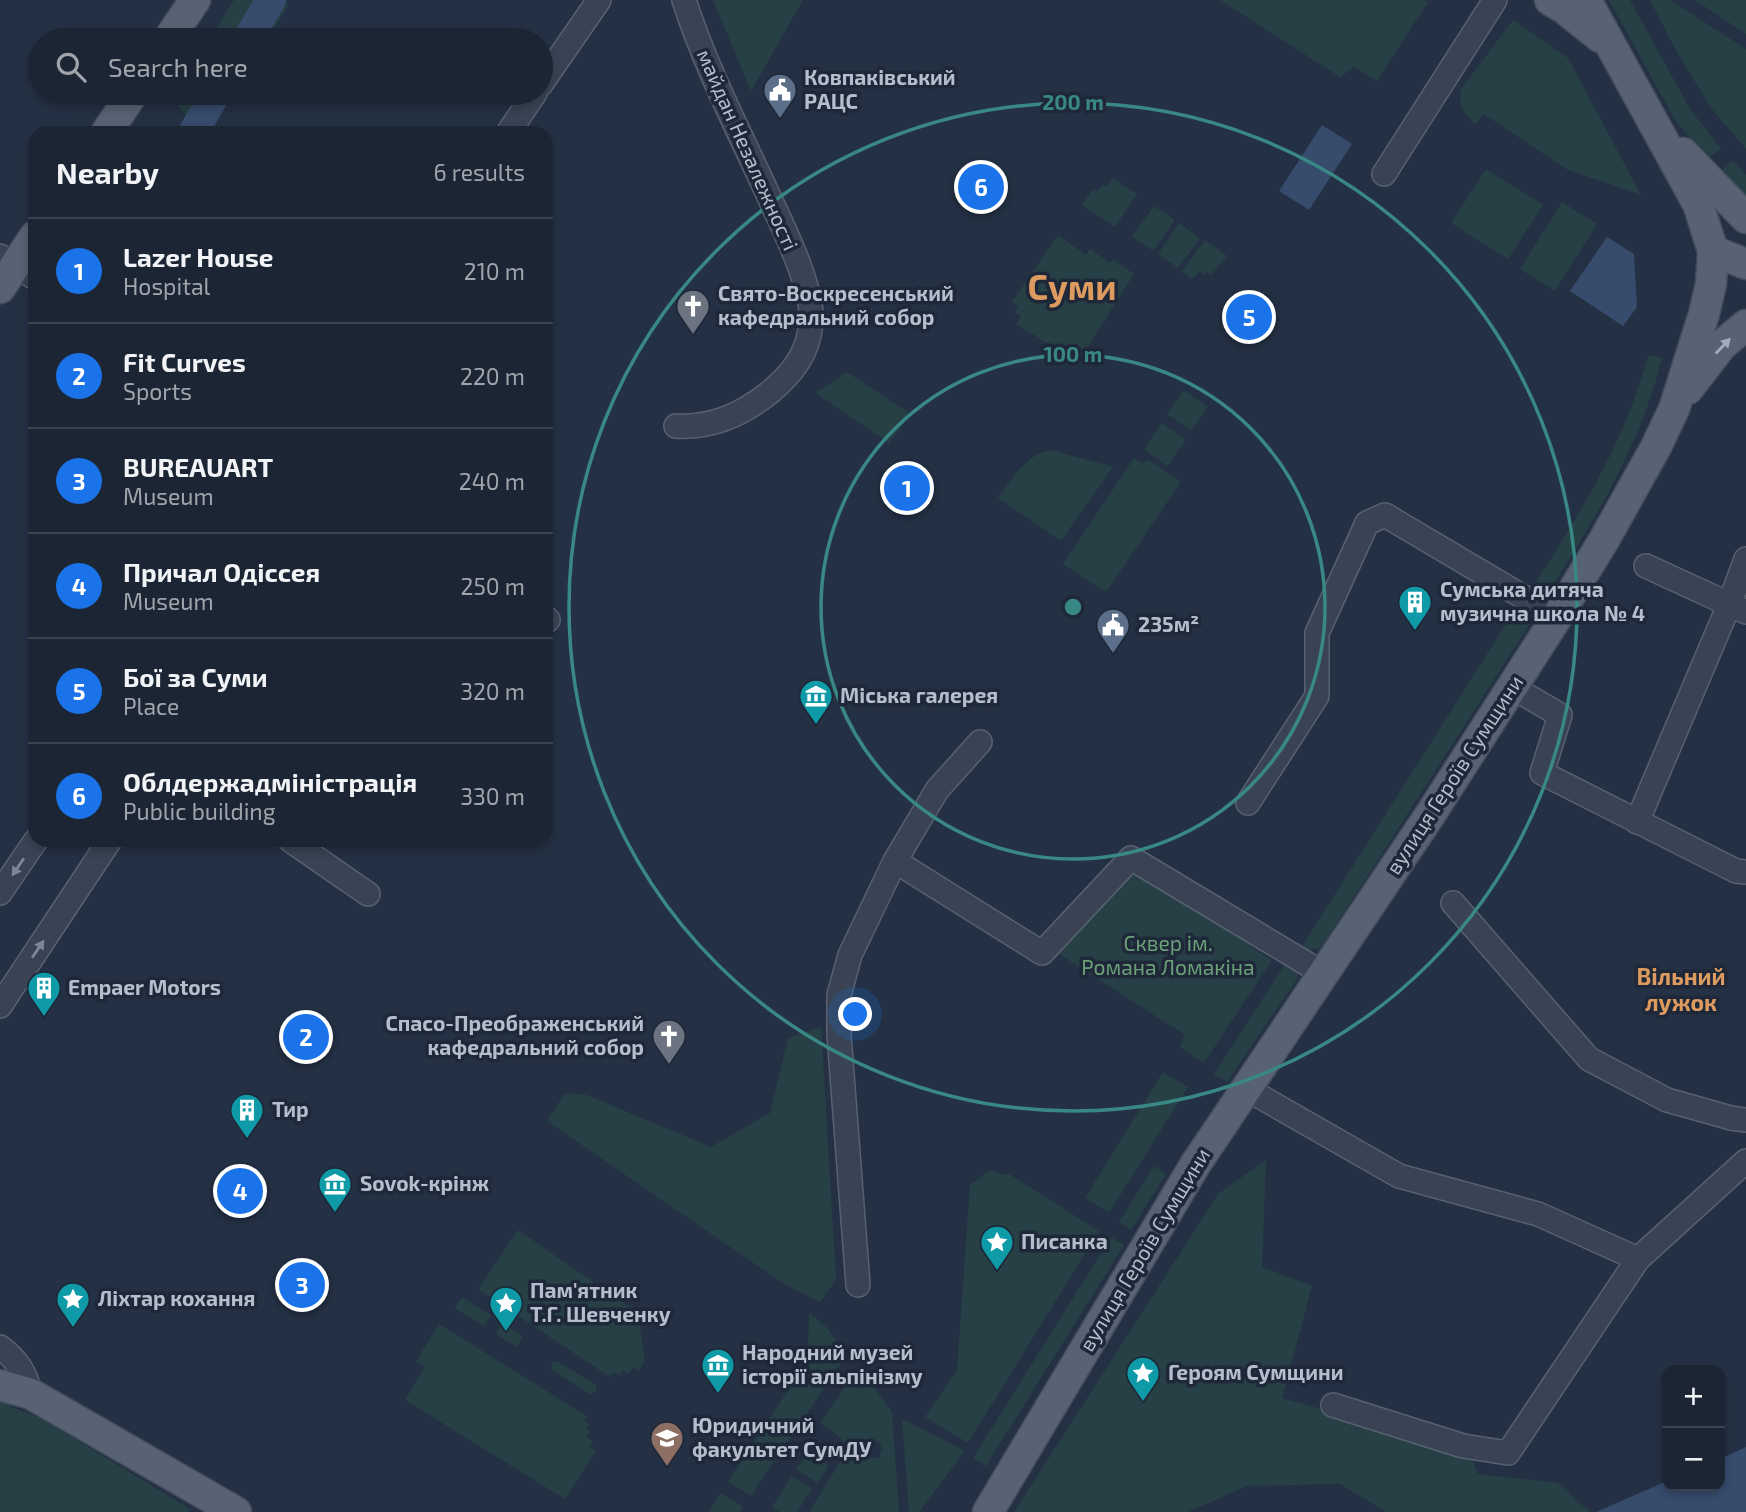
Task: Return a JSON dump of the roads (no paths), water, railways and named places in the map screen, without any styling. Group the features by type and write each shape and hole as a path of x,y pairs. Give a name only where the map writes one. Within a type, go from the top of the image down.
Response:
{"main road":[{"path":"176,28 195,0"},
{"path":"1550,0 1611,46"},
{"name":"вулиця Героїв Сумщини","path":"988,1512 1195,1165 1512,688 1604,540 1674,410 1704,314 1711,284 1713,251 1698,205 1586,0"},
{"path":"111,126 125,105"},
{"path":"1653,123 1746,218"},
{"path":"13,272 28,247"},
{"path":"1713,251 1746,264"},
{"path":"1674,410 1722,345 1746,325"},
{"path":"0,1385 31,1394 236,1512"}],"street":[{"path":"553,67 599,0"},
{"name":"майдан Незалежності","path":"676,426 695,427 715,423 753,405 783,381 800,361 809,339 812,318 807,292 788,238 700,44 684,0"},
{"path":"1384,174 1495,0"},
{"path":"513,126 527,105"},
{"path":"1248,803 1317,696 1317,633 1367,523 1385,514 1556,617"},
{"path":"1637,822 1738,608 1746,559"},
{"path":"1646,566 1738,608"},
{"path":"1512,688 1560,715 1542,773 1736,871 1746,872"},
{"path":"858,1285 839,1035 839,995 850,955 895,861 937,790 980,742"},
{"path":"0,893 31,847"},
{"path":"0,1006 105,847"},
{"path":"300,847 368,894"},
{"path":"895,861 1042,953 1131,858 1324,974"},
{"path":"1453,903 1589,1059 1667,1100 1746,1120"},
{"path":"1247,1089 1399,1176 1538,1214 1638,1259"},
{"path":"1333,1405 1463,1446 1508,1453 1638,1259 1746,1161"},
{"path":"0,1347 16,1358 27,1378 31,1394"}],"water":[{"path":"1322,125 1352,144 1309,210 1279,191"},
{"path":"1607,237 1634,254 1637,307 1623,326 1570,291"},
{"path":"1746,1447 1746,1512 1596,1512 1662,1483 1662,1491 1725,1491 1725,1457"}],"waterway":[{"path":"254,28 271,0"},
{"path":"197,126 209,105"}],"place":[{"name":"Ковпаківський РАЦС","path":"780,120"},
{"name":"Облдержадміністрація","path":"981,187"},
{"name":"Бої за Суми","path":"1249,317"},
{"name":"Свято-Воскресенський кафедральний собор","path":"693,336"},
{"name":"Lazer House","path":"907,488"},
{"name":"Сумська дитяча музична школа № 4","path":"1415,632"},
{"name":"235м²","path":"1113,655"},
{"name":"Міська галерея","path":"816,726"},
{"name":"Empaer Motors","path":"44,1018"},
{"name":"Fit Curves","path":"306,1037"},
{"name":"Спасо-Преображенський кафедральний собор","path":"669,1066"},
{"name":"Тир","path":"247,1140"},
{"name":"Причал Одіссея","path":"240,1191"},
{"name":"Sovok-крінж","path":"335,1214"},
{"name":"Писанка","path":"997,1272"},
{"name":"BUREAUART","path":"302,1285"},
{"name":"Ліхтар кохання","path":"73,1329"},
{"name":"Пам'ятник Т.Г. Шевченку","path":"506,1333"},
{"name":"Народний музей історії альпінізму","path":"718,1395"},
{"name":"Героям Сумщини","path":"1143,1403"},
{"name":"Юридичний факультет СумДУ","path":"667,1468"}],"district":[{"name":"Суми","path":"1072,288"},
{"name":"Вільний лужок","path":"1681,990"}],"park label":[{"name":"Сквер ім. Романа Ломакіна","path":"1168,956"}]}
